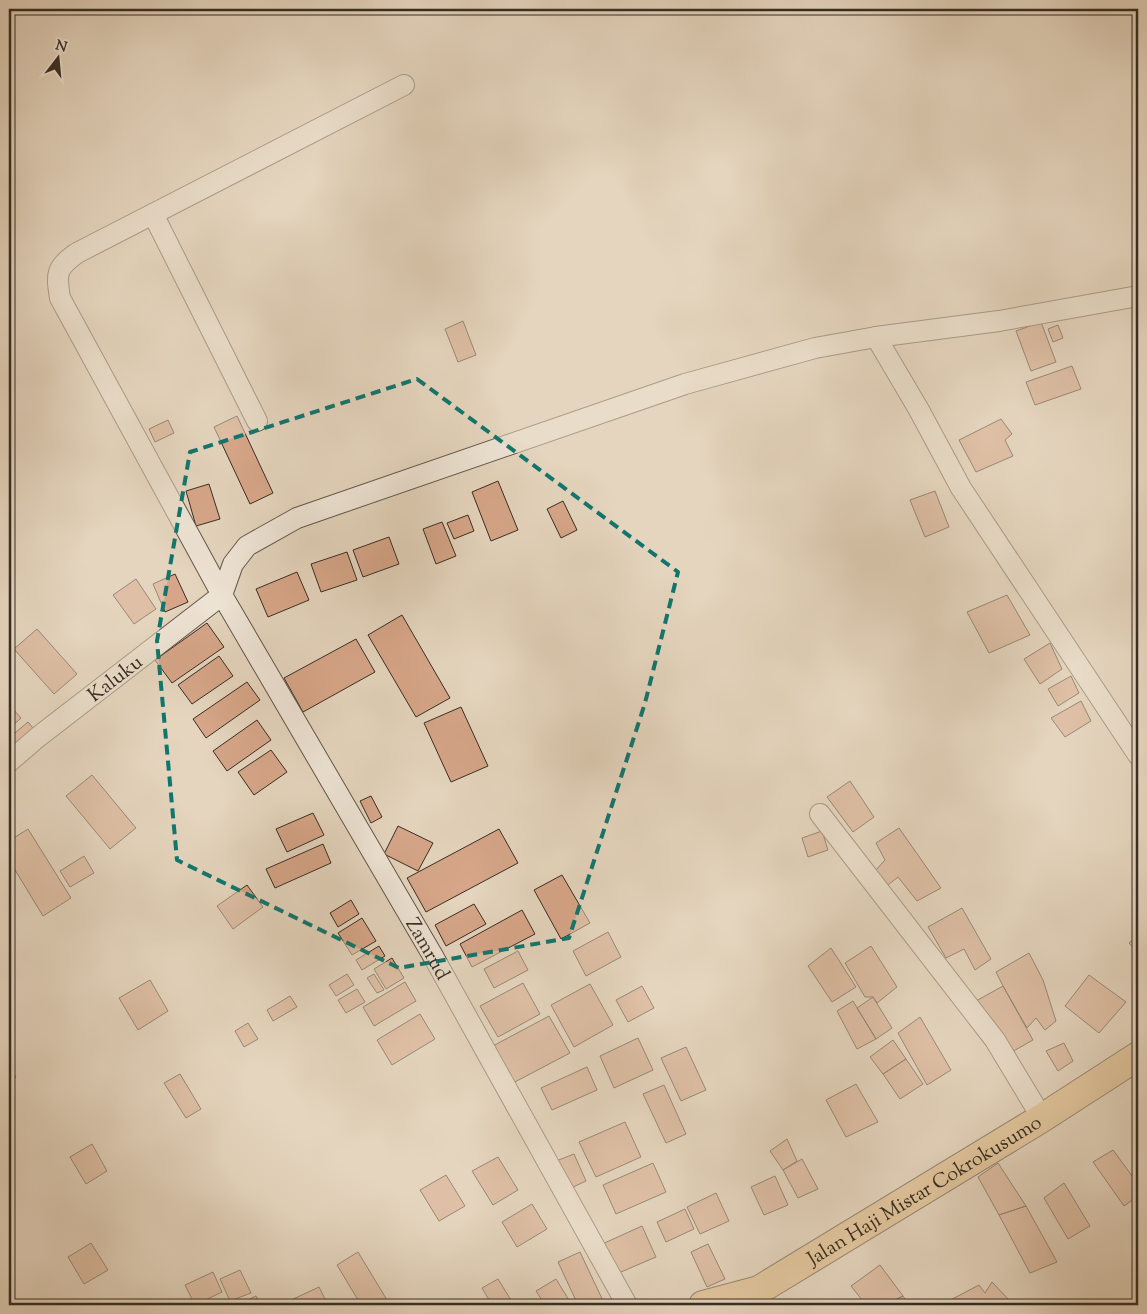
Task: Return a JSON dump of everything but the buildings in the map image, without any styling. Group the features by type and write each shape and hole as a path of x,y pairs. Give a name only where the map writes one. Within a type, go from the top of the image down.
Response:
{"main road":[{"name":"Jalan Haji Mistar Cokrokusumo","path":"703,1305 759,1290 1042,1118 1138,1056"}],"street":[{"name":"Zamrud","path":"404,85 77,253 62,263 57,278 60,298 222,595 433,956 627,1305"},
{"path":"152,214 257,421"},
{"path":"222,595 233,564 248,546 297,518 685,384 815,348 876,337 999,321 1138,296"},
{"path":"876,337 919,410 961,488 1138,755"},
{"name":"Kaluku","path":"9,762 38,737 222,595"},
{"path":"820,814 995,1040 1042,1118"}],"highlighted area":[{"path":"417,379 678,572 645,703 569,938 399,968 177,860 157,641 190,452"}]}
